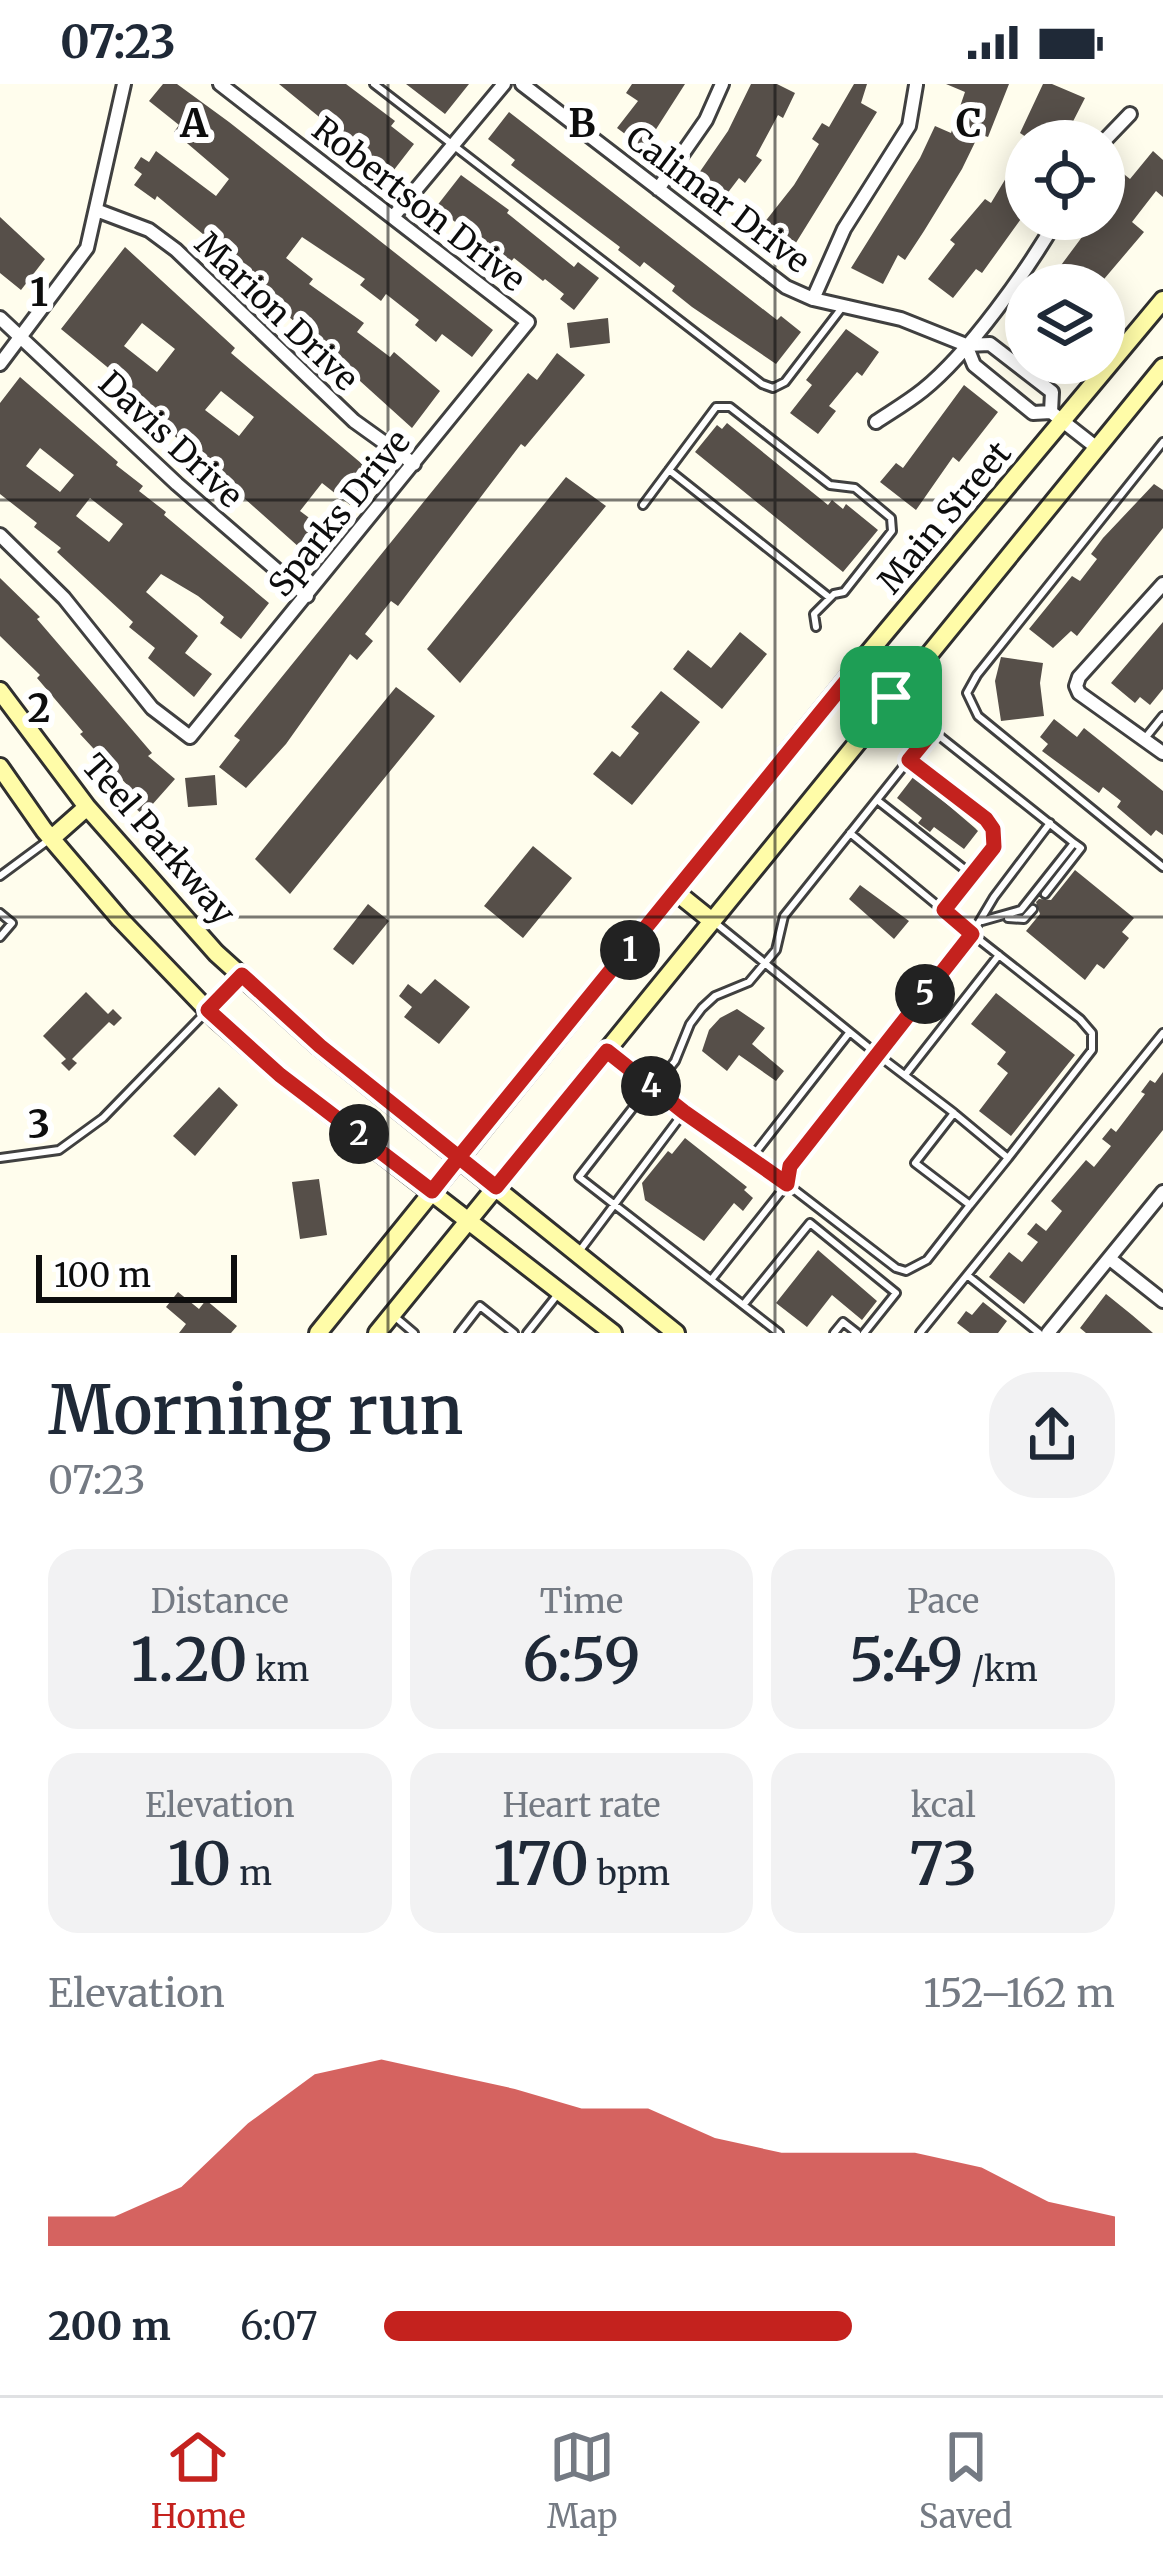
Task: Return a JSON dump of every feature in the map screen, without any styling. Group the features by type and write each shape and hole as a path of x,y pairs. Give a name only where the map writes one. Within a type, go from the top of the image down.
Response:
{"main road":[{"name":"Main Street","path":"318,1333 1057,417 1163,300"},
{"path":"377,1333 1163,367"},
{"path":"856,669 891,697"},
{"name":"Teel Parkway","path":"0,691 87,807 170,903 242,975 320,1046 676,1333"},
{"path":"0,767 120,919 208,1010 280,1075 613,1333"},
{"path":"52,838 87,807"},
{"path":"676,892 712,921"},
{"path":"208,1010 242,975"}],"street":[{"path":"0,364 86,248 124,84"},
{"name":"Robertson Drive","path":"220,84 528,322"},
{"path":"393,217 504,84"},
{"name":"Calimar Drive","path":"522,84 775,280 813,299 901,319 966,345 990,344 1052,392 1057,417"},
{"path":"658,189 706,120 722,84"},
{"path":"813,299 844,229 909,126 916,85"},
{"path":"1124,120 1130,114"},
{"name":"Marion Drive","path":"96,210 148,230 176,250 354,421 414,464"},
{"path":"876,422 925,389 966,345 1045,240"},
{"name":"Davis Drive","path":"0,318 177,484 308,596"},
{"name":"Sparks Drive","path":"0,536 64,598 152,708 190,737 528,322"},
{"name":"Calimar Drive","path":"966,345 974,365 1033,413 1057,417 1097,448"},
{"path":"1163,584 1076,686 1078,693 1163,753"},
{"path":"1047,1332 1163,1192"},
{"path":"1110,1259 1163,1301"}],"lane":[{"path":"374,84 762,384 773,388 785,382 844,305"},
{"path":"643,505 716,407 730,407 830,484 855,488 891,518 892,531 844,592 814,614 816,627"},
{"path":"1163,442 967,693 978,716 1163,867"},
{"path":"669,470 830,598"},
{"path":"891,697 1082,848 1045,895"},
{"path":"1144,740 1163,716"},
{"path":"773,1331 579,1177 675,1061 702,1008 715,996 749,982 779,945 784,916 932,732"},
{"path":"909,760 993,829 994,847 944,910"},
{"path":"877,800 972,875"},
{"path":"711,1280 787,1184 790,1166 982,921 994,897 1050,824"},
{"path":"607,1051 896,1268 906,1271 927,1260 1094,1042 1088,1025 850,833"},
{"path":"0,876 52,838"},
{"path":"982,921 1021,910 1074,842"},
{"path":"1005,916 1024,920 1033,909"},
{"path":"0,913 12,923 0,938"},
{"path":"712,921 1008,1157"},
{"path":"905,1076 999,955"},
{"path":"0,1159 59,1150 103,1118 208,1010"},
{"path":"752,1157 849,1033"},
{"path":"920,1333 1163,1033"},
{"path":"578,1253 684,1112"},
{"path":"954,1113 915,1163 970,1205"},
{"path":"743,1305 810,1223 896,1293 861,1333 843,1322 834,1333"},
{"path":"967,1275 1047,1332"},
{"path":"526,1333 560,1291"},
{"path":"459,1333 481,1306 514,1333"},
{"path":"392,1315 414,1333"}],"building":[{"path":"163,84 177,84 229,122 493,330 472,357 442,334 436,342 415,325 419,320 386,294 381,301 360,285 365,279 302,237 286,258 313,279 309,284 364,323 357,332 390,357 394,352 440,391 412,428 266,296 269,292 244,268 157,196 155,200 134,185 142,174 134,168 141,157 149,162 156,151 216,196 229,179 174,132 179,125 149,101"},
{"path":"279,84 346,84 395,121 391,126 414,144 390,175"},
{"path":"406,84 469,84 445,114"},
{"path":"632,84 685,84 644,148 617,128 638,101 626,93"},
{"path":"751,84 777,84 795,93 756,156 762,160 745,183 739,178 717,207 690,186 728,131"},
{"path":"854,84 867,84 861,103 877,112 789,254 756,233 794,185 819,144 812,139 822,123 829,127"},
{"path":"946,84 1009,84 988,137 979,134 924,231 905,260 898,255 883,284 851,268 935,126 951,133 965,92"},
{"path":"1043,84 1085,98 1074,120 1026,120"},
{"path":"509,112 777,320 781,316 801,332 776,364 692,307 672,291 675,286 644,262 640,267 511,165 515,160 488,139"},
{"path":"1153,151 1163,160 1163,197 1156,191 1132,222 1144,232 1117,264 1062,264 1080,240 1125,240 1125,175 1130,179"},
{"path":"461,175 574,267 578,262 599,278 574,310 560,299 564,294 545,279 514,258 509,264 436,207"},
{"path":"1005,180 1006,240 982,273 976,269 953,298 928,279 955,244 950,240 985,199 991,203"},
{"path":"0,217 45,259 21,290 0,273"},
{"path":"125,247 235,348 231,353 368,469 364,474 370,479 350,505 322,483 300,511 328,532 309,556 160,423 164,418 140,394 61,329","holes":["142,323 175,349 157,372 124,346","221,391 254,417 239,436 205,410"]},
{"path":"608,318 610,343 570,348 567,323"},
{"path":"846,329 879,352 862,376 857,372 829,406 836,411 818,434 790,413 812,385 806,380"},
{"path":"557,353 585,375 525,447 521,444 398,606 391,601 365,634 373,641 357,660 350,654 286,744 246,788 219,767 240,740 234,736 528,373 537,380"},
{"path":"20,377 118,462 164,515 269,603 241,639 220,623 224,617 161,574 146,592 198,636 185,653 212,674 194,697 148,658 155,648 129,627 133,622 57,552 61,548 34,527 37,523 0,494 0,403","holes":["40,448 74,475 60,492 26,466","90,498 123,524 109,542 76,516"]},
{"path":"964,385 998,412 959,462 953,457 916,510 880,482 896,463 903,468"},
{"path":"727,423 828,505 832,500 843,509 846,504 878,530 843,572 695,452 717,425 722,429"},
{"path":"566,477 606,506 460,683 427,649"},
{"path":"1154,484 1163,490 1163,528 1077,636 1071,631 1053,648 1029,629 1072,576 1080,581 1097,559 1091,554 1103,538"},
{"path":"0,578 40,617 37,619 152,753 148,756 175,779 143,815 123,797 130,788 80,734 83,732 37,678 40,675 0,636"},
{"path":"1163,622 1163,689 1150,705 1140,697 1135,703 1111,683"},
{"path":"740,632 767,654 722,709 673,669 688,650 711,668"},
{"path":"1001,657 1043,663 1044,716 1001,721 995,681"},
{"path":"396,687 435,716 290,894 255,859"},
{"path":"661,691 700,722 632,805 593,774 612,751 620,757 639,733 631,727"},
{"path":"1054,719 1077,737 1084,728 1163,791 1163,835 1156,830 1151,836 1117,807 1121,801 1103,787 1099,793 1042,751 1048,744 1040,737"},
{"path":"215,775 217,805 188,807 185,778"},
{"path":"914,776 978,831 964,849 934,827 930,832 918,823 922,818 897,798"},
{"path":"533,846 572,878 523,938 484,906"},
{"path":"1075,870 1134,918 1122,932 1129,938 1104,969 1097,964 1085,980 1026,931 1040,914 1036,902 1051,900"},
{"path":"860,885 909,921 894,939 849,899"},
{"path":"368,904 389,921 353,965 333,949"},
{"path":"435,979 470,1007 439,1044 404,1017 412,1007 399,996 408,984 421,994"},
{"path":"86,992 108,1014 113,1009 122,1018 114,1026 109,1022 72,1059 77,1063 69,1071 61,1063 66,1059 43,1036"},
{"path":"996,993 1075,1055 1011,1136 979,1111 1008,1073 997,1064 1006,1052 971,1024"},
{"path":"737,1009 765,1028 752,1044 784,1071 776,1081 739,1055 727,1071 702,1051 709,1030"},
{"path":"1163,1072 1163,1130 1024,1304 989,1277 1009,1252 1022,1262 1038,1242 1027,1234 1036,1223 1046,1231 1062,1211 1051,1201 1086,1160 1094,1167 1111,1146 1102,1139 1111,1128 1116,1132 1150,1080 1155,1083"},
{"path":"219,1087 238,1105 195,1156 173,1136"},
{"path":"685,1138 747,1187 744,1190 753,1198 743,1211 734,1203 704,1241 645,1200 642,1183"},
{"path":"319,1179 327,1235 300,1239 292,1182"},
{"path":"818,1250 877,1301 862,1320 832,1295 807,1327 776,1303"},
{"path":"178,1292 199,1309 206,1300 237,1326 231,1333 179,1333 186,1324 166,1307"},
{"path":"1106,1294 1153,1333 1086,1333 1080,1328"},
{"path":"983,1302 1007,1321 998,1333 970,1333 957,1323 966,1311 972,1315"}],"route":[{"path":"891,697 856,669 660,914 459,1157 432,1191 280,1075 208,1010 242,975 320,1046 380,1095 459,1157 496,1187 607,1051 787,1184 790,1166 972,934 944,910 994,847 993,829 986,819 909,760 932,732 891,697"}]}
